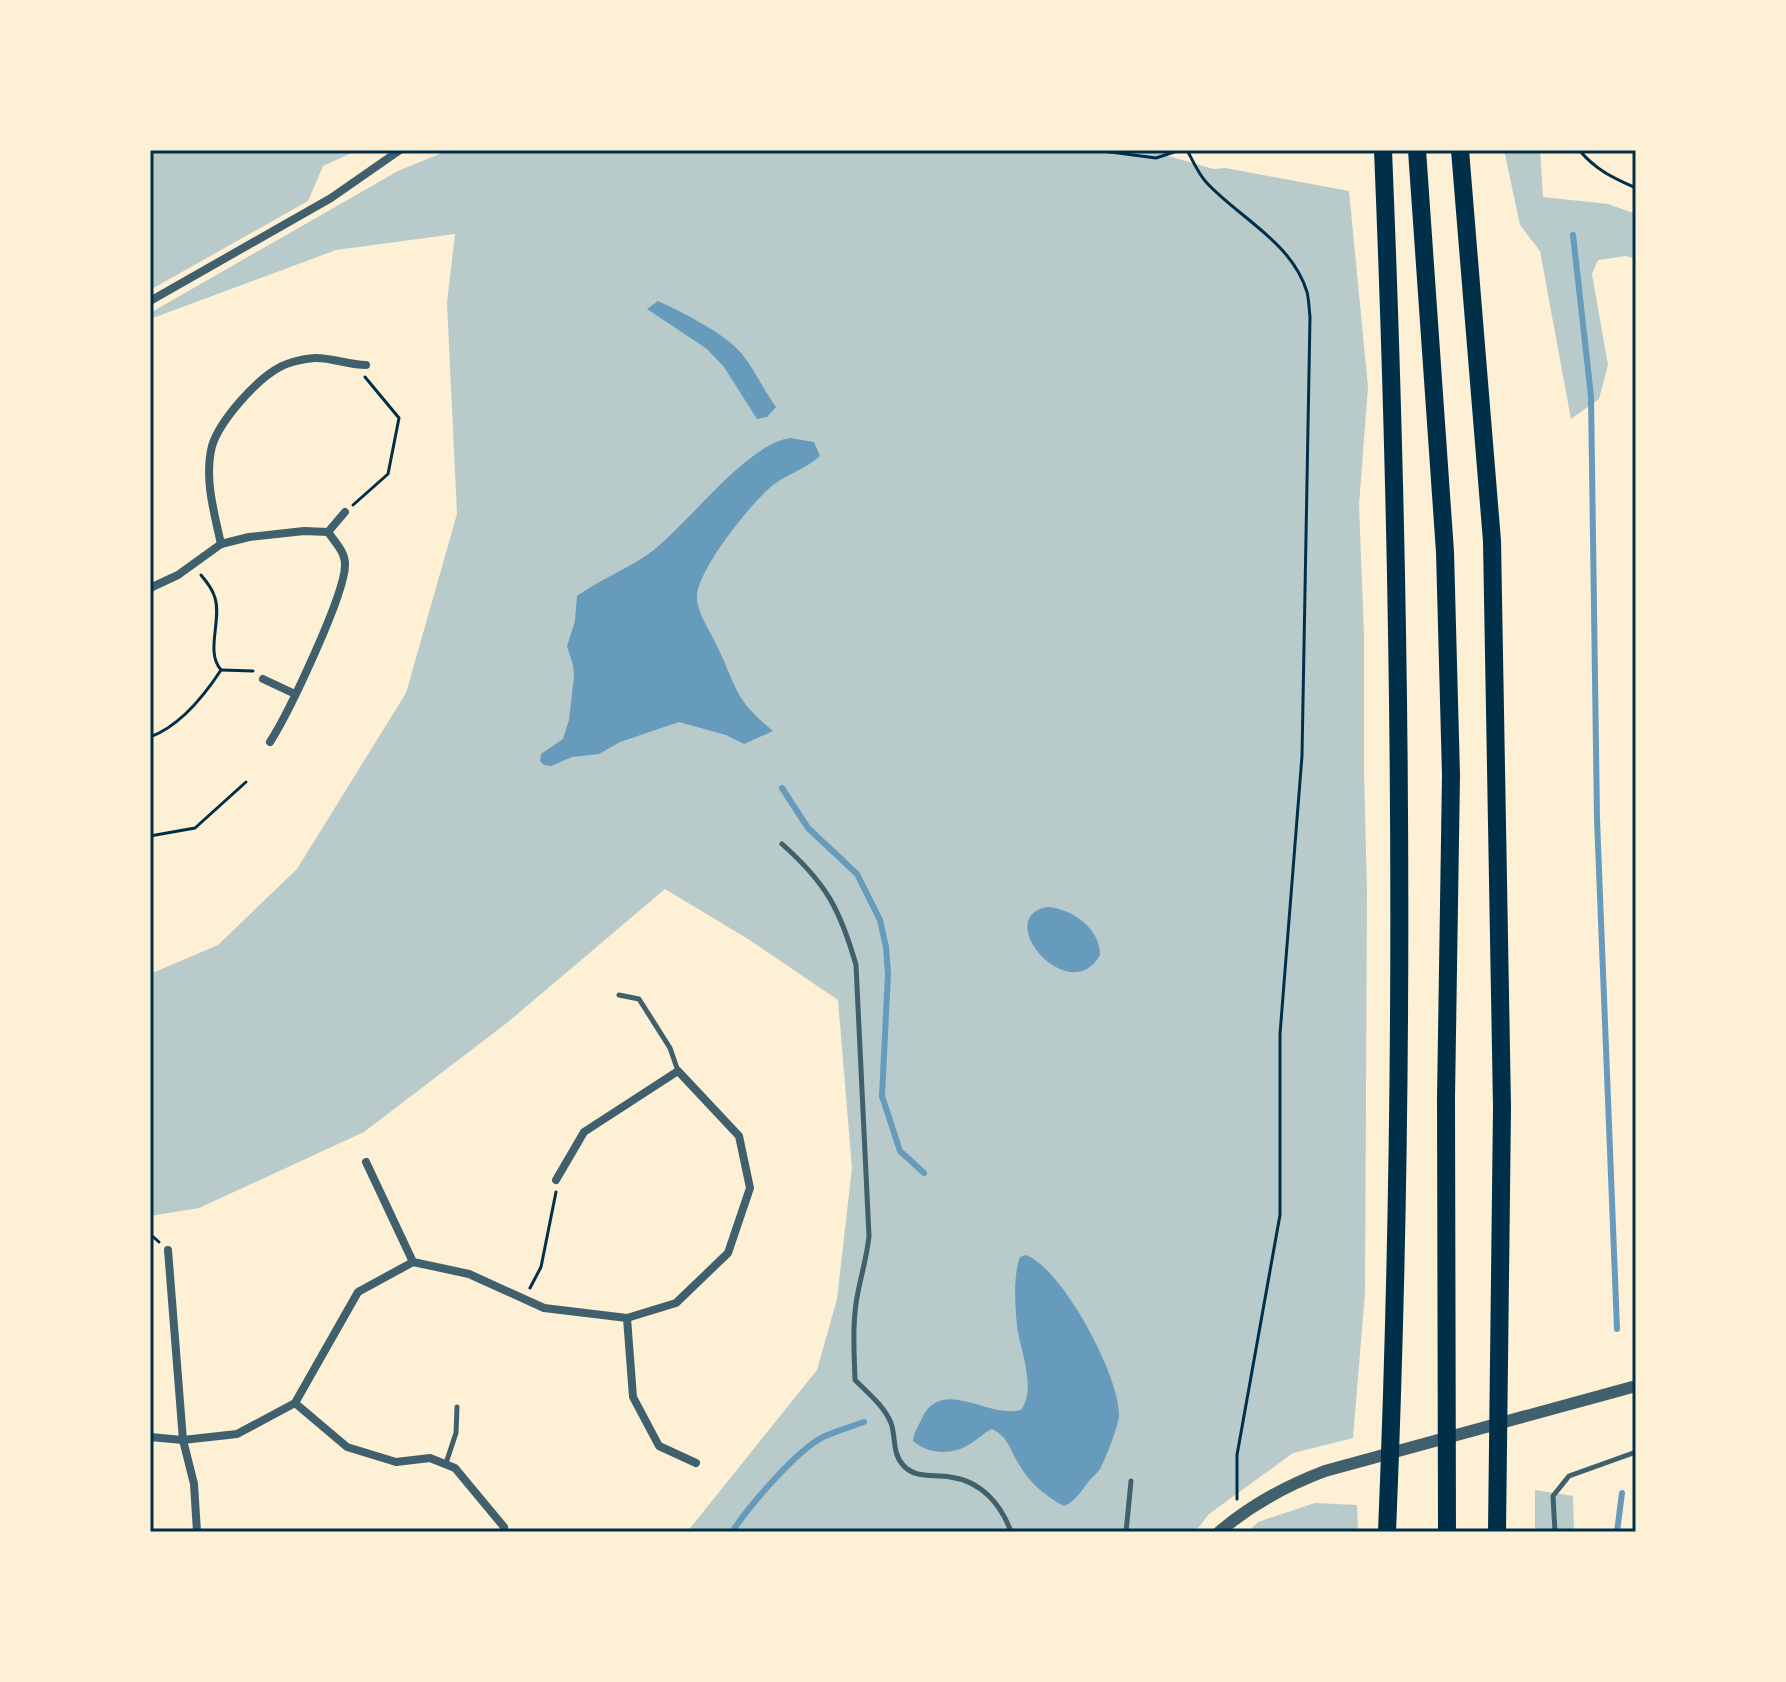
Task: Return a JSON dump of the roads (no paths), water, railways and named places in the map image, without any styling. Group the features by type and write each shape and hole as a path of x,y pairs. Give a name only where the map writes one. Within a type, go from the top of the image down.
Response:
{"highway":[{"path":"1383,150 1397,532 1401,903 1387,1532"},
{"path":"1417,150 1445,552 1451,775 1446,1098 1447,1532"},
{"path":"1460,150 1492,541 1502,1092 1497,1532"}],"street":[{"path":"150,301 331,198 400,150"},
{"path":"221,544 212,507 210,462 213,443 231,413 252,389 281,366 316,358 366,365"},
{"path":"328,532 345,512"},
{"path":"150,588 193,565 221,544 249,537 304,531 328,532"},
{"path":"270,742 295,694 343,581 344,556 328,532"},
{"path":"263,679 295,694"},
{"path":"150,1437 183,1440 237,1434 295,1403 358,1292 413,1262 469,1274 544,1308 627,1318 676,1303 728,1253 750,1188 739,1136 678,1071 584,1132 556,1180"},
{"path":"366,1162 413,1262"},
{"path":"168,1250 183,1440 194,1484 197,1532"},
{"path":"627,1318 633,1397 659,1446 696,1463"},
{"path":"1219,1532 1261,1499 1325,1471 1636,1386"},
{"path":"295,1403 347,1447 396,1462 430,1458 455,1468 506,1529"}],"lane":[{"path":"782,844 803,862 826,889 844,924 856,965 869,1236 854,1327 855,1380 883,1409 892,1425 896,1455 904,1467 918,1475 951,1477 973,1483 993,1499 1011,1532"},
{"path":"619,995 639,999 670,1048 678,1071"},
{"path":"446,1463 456,1433 457,1407"},
{"path":"1555,1532 1553,1496 1569,1476 1636,1452"},
{"path":"1126,1532 1131,1481"}],"water":[{"path":"658,301 715,331 735,346 776,407 767,417 757,419 724,367 707,349 647,309"},
{"path":"790,438 814,442 820,456 773,485 752,506 716,553 697,595 701,614 743,701 773,731 744,744 726,735 679,722 620,742 599,754 544,765 540,761 541,754 563,739 569,720 574,677 567,646 575,621 577,596 647,555 754,455"},
{"path":"1048,907 1075,916 1095,937 1100,955 1086,969 1071,972 1055,966 1041,955 1031,941 1027,926 1032,914"},
{"path":"1026,1255 1041,1264 1072,1302 1100,1351 1117,1398 1119,1415 1103,1463 1078,1495 1064,1506 1034,1484 1006,1440 992,1429 963,1448 949,1452 926,1449 913,1441 922,1418 931,1406 941,1400 953,1399 1008,1411 1021,1410 1026,1401 1028,1380 1017,1326 1015,1291 1020,1257"}],"waterway":[{"path":"1573,235 1591,396 1597,819 1617,1329"},
{"path":"782,788 808,828 857,874 880,920 888,974 882,1096 900,1151 924,1173"},
{"path":"732,1532 761,1494 800,1454 823,1437 864,1422"},
{"path":"1617,1532 1622,1493"}]}
